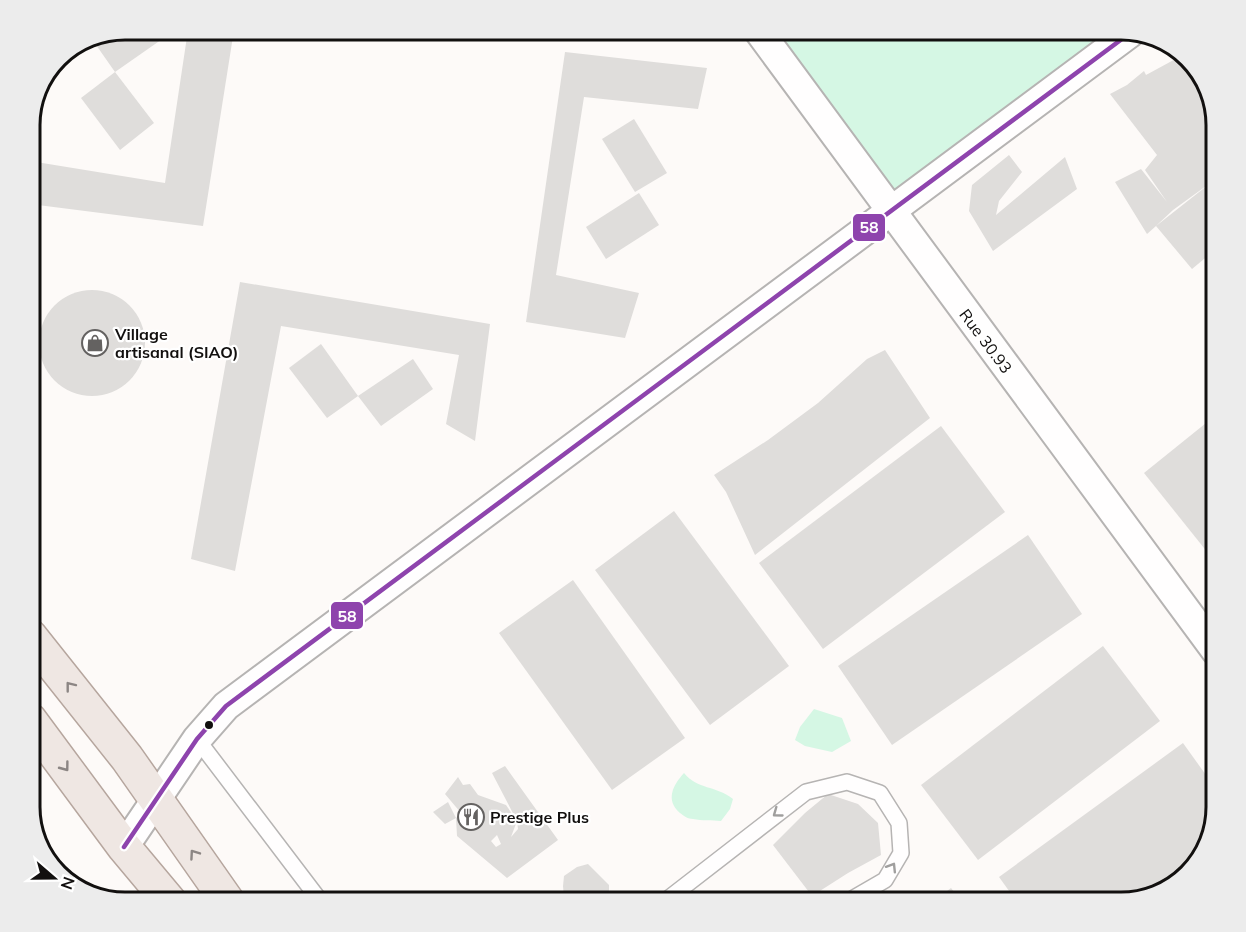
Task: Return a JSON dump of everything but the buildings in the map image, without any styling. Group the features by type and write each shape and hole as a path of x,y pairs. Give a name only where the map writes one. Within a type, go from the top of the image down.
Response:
{"main road":[{"path":"41,650 127,758 221,892"},
{"path":"41,735 124,847 162,892"}],"street":[{"name":"Rue 30.93","path":"766,41 1206,638"},
{"path":"124,847 197,739 225,706 1119,41"}],"lane":[{"path":"197,739 313,892"},
{"path":"677,892 806,792 847,782 880,794 899,823 902,853 885,880 864,892"}],"green space":[{"path":"773,41 1102,41 885,203"},
{"path":"814,709 842,718 851,741 832,752 805,746 795,740 800,727"},
{"path":"684,773 695,782 720,791 733,799 730,809 721,821 689,818 675,808 672,793"}],"transit line":[{"name":"58","path":"124,847 197,739 226,706 1119,41"}],"place":[{"name":"Village artisanal (SIAO)","path":"95,343"},
{"name":"Prestige Plus","path":"471,817"}]}
